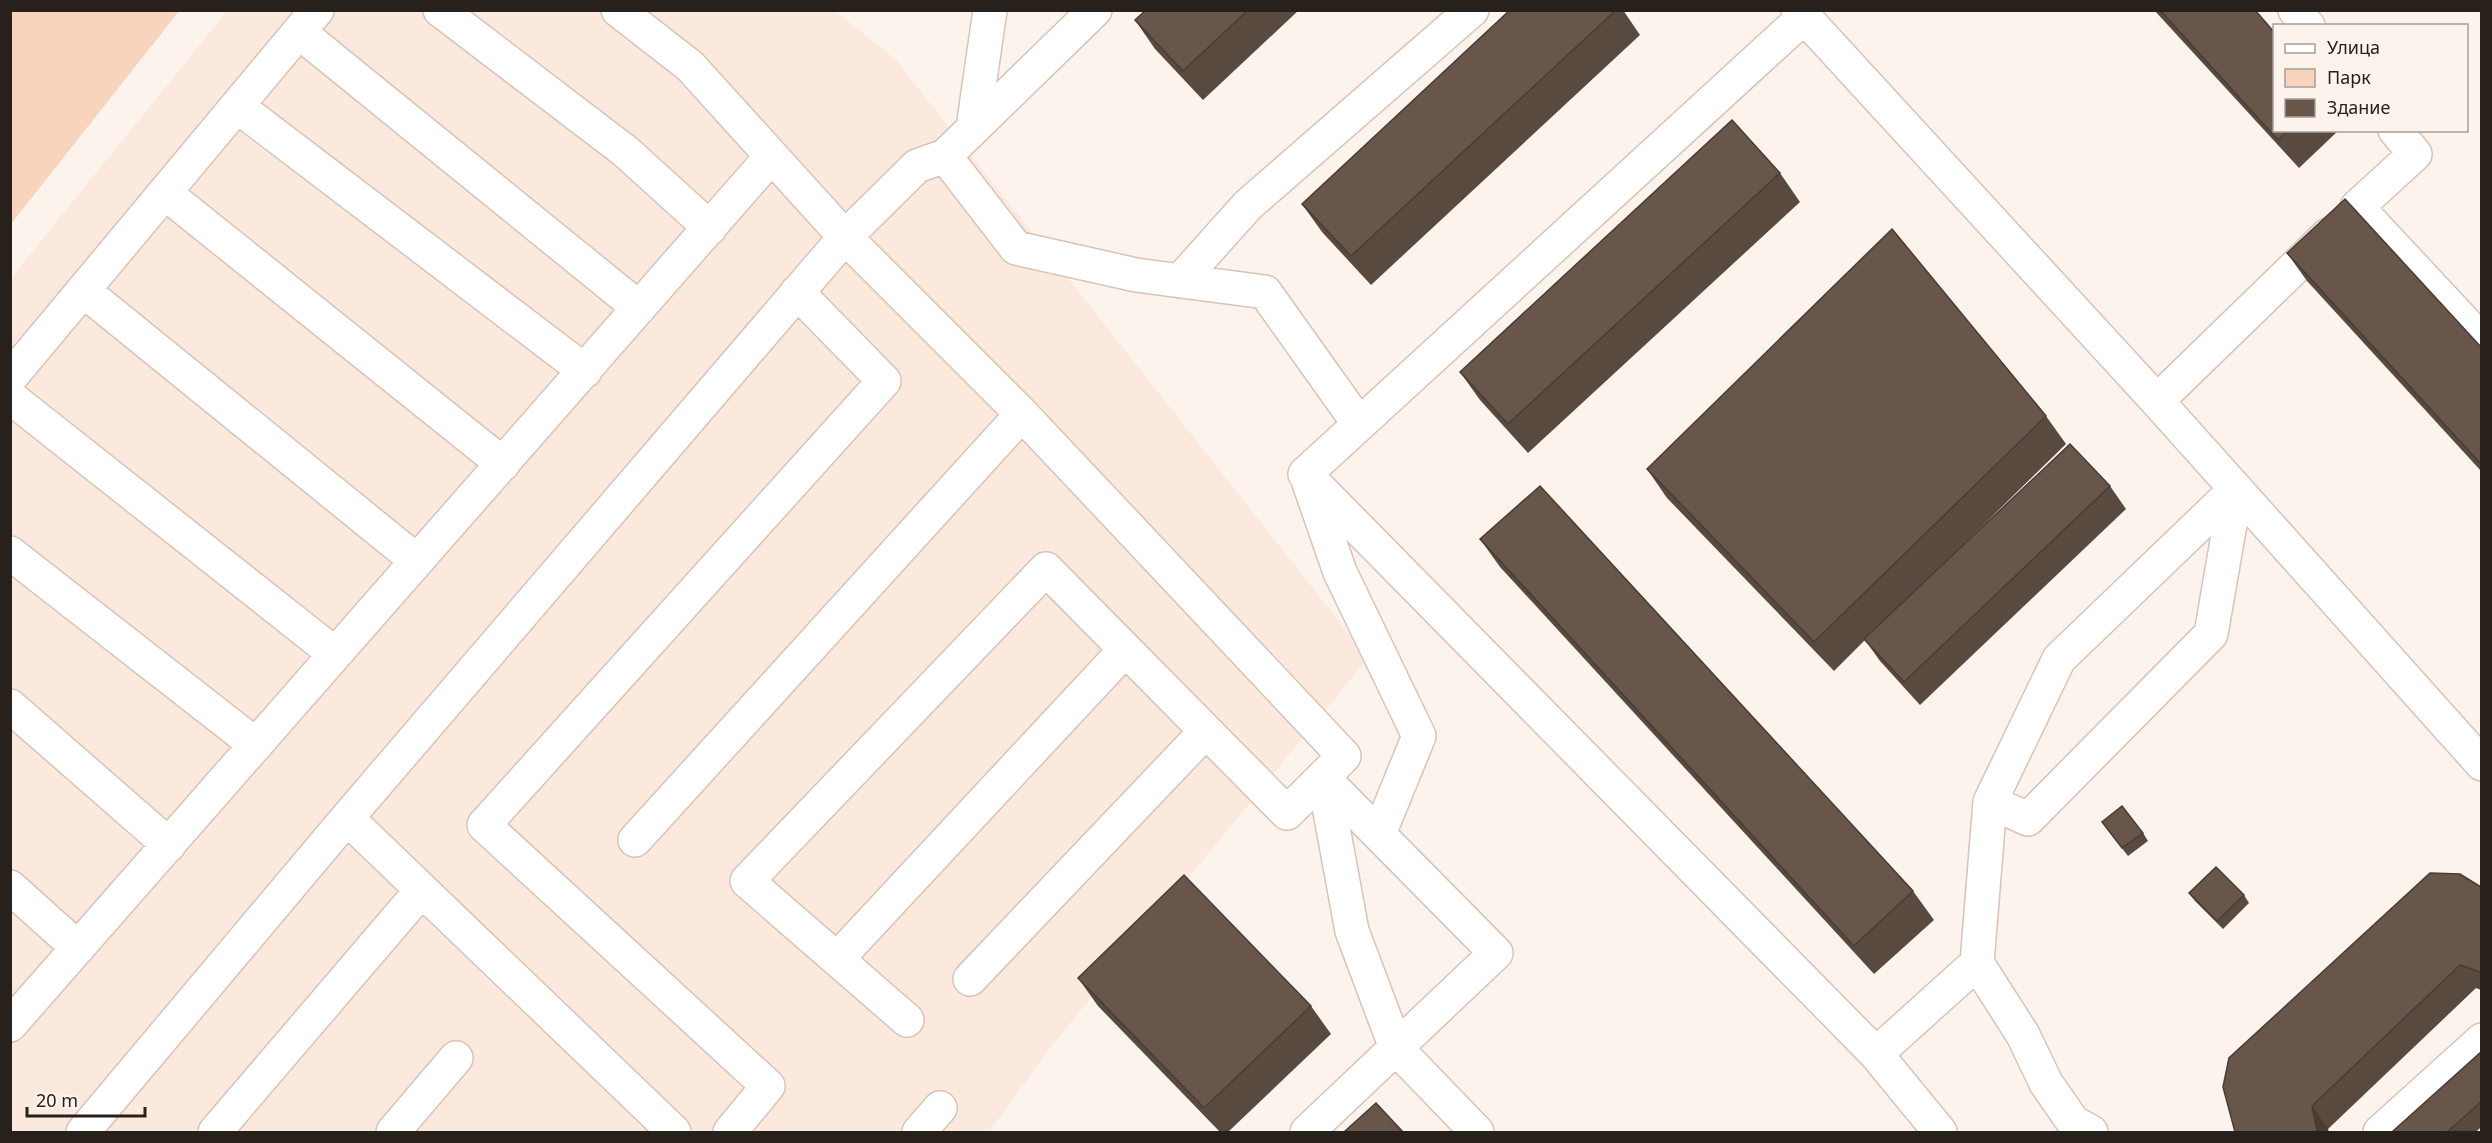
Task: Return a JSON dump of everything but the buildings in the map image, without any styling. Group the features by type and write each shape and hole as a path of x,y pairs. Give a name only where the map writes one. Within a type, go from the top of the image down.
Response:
{"street":[{"path":"440,10 625,151 710,228"},
{"path":"618,10 690,66 845,237 1022,414 1344,756 1324,779 1287,813 1046,569 747,881 907,1020"},
{"path":"973,128 990,10"},
{"path":"83,1132 346,818 845,237 918,166 945,156 1095,10"},
{"path":"1180,281 1248,205 1472,10"},
{"path":"2295,10 2306,24"},
{"path":"1305,474 1801,14 2157,401 2481,764"},
{"path":"10,378 308,21 639,308"},
{"path":"237,106 585,370"},
{"path":"2157,401 2357,207 2415,154 2398,132"},
{"path":"945,156 1017,248 1136,275 1265,292 1359,424"},
{"path":"10,1025 771,157"},
{"path":"165,193 503,464"},
{"path":"2357,207 2481,341"},
{"path":"84,291 417,561"},
{"path":"730,1132 768,1086 484,825 884,381 797,292"},
{"path":"10,397 335,654"},
{"path":"635,840 1022,414"},
{"path":"1305,474 1340,572 1419,736 1379,834"},
{"path":"1305,474 1876,1054 1940,1132"},
{"path":"2091,1132 2073,1122 2046,1083 2024,1035 1977,963 1990,802 2059,659 2236,489"},
{"path":"1990,802 2028,819 2211,634 2236,489"},
{"path":"10,554 256,745"},
{"path":"837,959 1125,650"},
{"path":"10,706 169,845"},
{"path":"970,979 1206,731"},
{"path":"1307,1132 1496,953 1324,779"},
{"path":"1324,779 1352,931 1396,1048 1477,1132"},
{"path":"346,818 674,1132"},
{"path":"10,887 78,948"},
{"path":"215,1132 422,891"},
{"path":"1876,1054 1977,963"},
{"path":"2380,1132 2481,1040"},
{"path":"393,1132 456,1058"},
{"path":"919,1132 940,1108"}],"shaded area":[{"path":"227,11 835,11 895,59 1368,658 1050,1048 989,1132 11,1132 11,278"}],"green space":[{"path":"10,11 179,11 11,224"}]}
